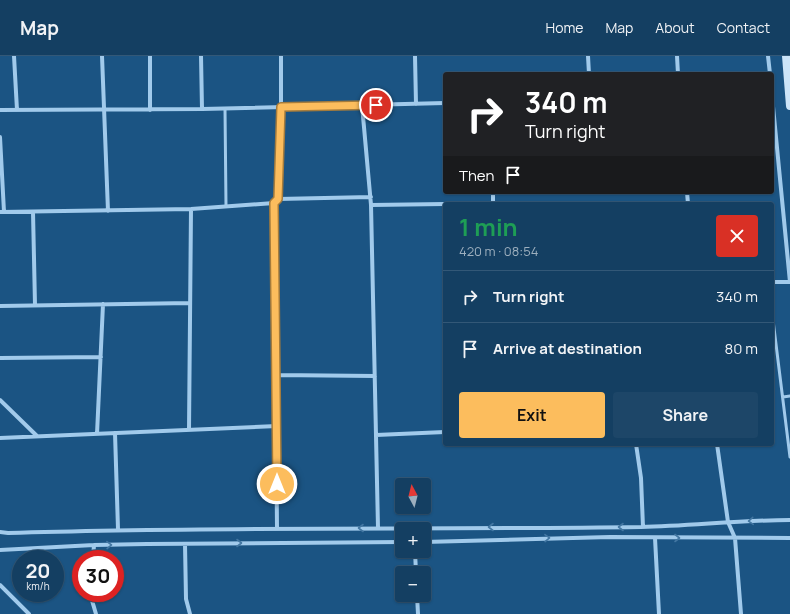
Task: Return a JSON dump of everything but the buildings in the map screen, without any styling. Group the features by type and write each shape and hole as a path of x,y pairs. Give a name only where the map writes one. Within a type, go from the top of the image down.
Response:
{"main road":[{"path":"786,56 790,106"}],"street":[{"path":"14,56 17,110"},
{"path":"102,56 108,211"},
{"path":"150,56 150,110"},
{"path":"201,56 202,110"},
{"path":"0,137 2,212 191,209 274,203 278,199 281,56"},
{"path":"415,56 416,104"},
{"path":"588,56 589,72"},
{"path":"677,56 678,72"},
{"path":"768,56 770,72"},
{"path":"0,110 202,110 443,103"},
{"path":"362,105 371,197 378,528"},
{"path":"774,117 790,282 774,282"},
{"path":"278,199 371,197"},
{"path":"274,203 277,528"},
{"path":"371,204 443,204"},
{"path":"189,430 191,209"},
{"path":"33,212 35,305"},
{"path":"0,306 190,303"},
{"path":"97,434 103,304"},
{"path":"0,358 101,357"},
{"path":"276,376 375,376"},
{"path":"0,400 37,436"},
{"path":"0,438 277,426"},
{"path":"376,435 443,432"},
{"path":"115,433 118,529"},
{"path":"636,446 641,478 643,527"},
{"path":"717,446 728,522 735,538 741,614"},
{"path":"0,532 8,533 118,529 643,527 790,520"},
{"path":"431,542 603,537 790,538"},
{"path":"655,538 659,614"},
{"path":"0,550 94,545 395,542"},
{"path":"185,544 186,599 190,614"},
{"path":"94,545 94,550"},
{"path":"0,585 29,614"},
{"path":"92,602 96,614"},
{"path":"417,602 418,614"}],"lane":[{"path":"225,109 226,206"},
{"path":"774,329 790,457"},
{"path":"782,397 790,396"}],"route":[{"path":"277,484 274,203 278,199 281,107 376,105"}]}
